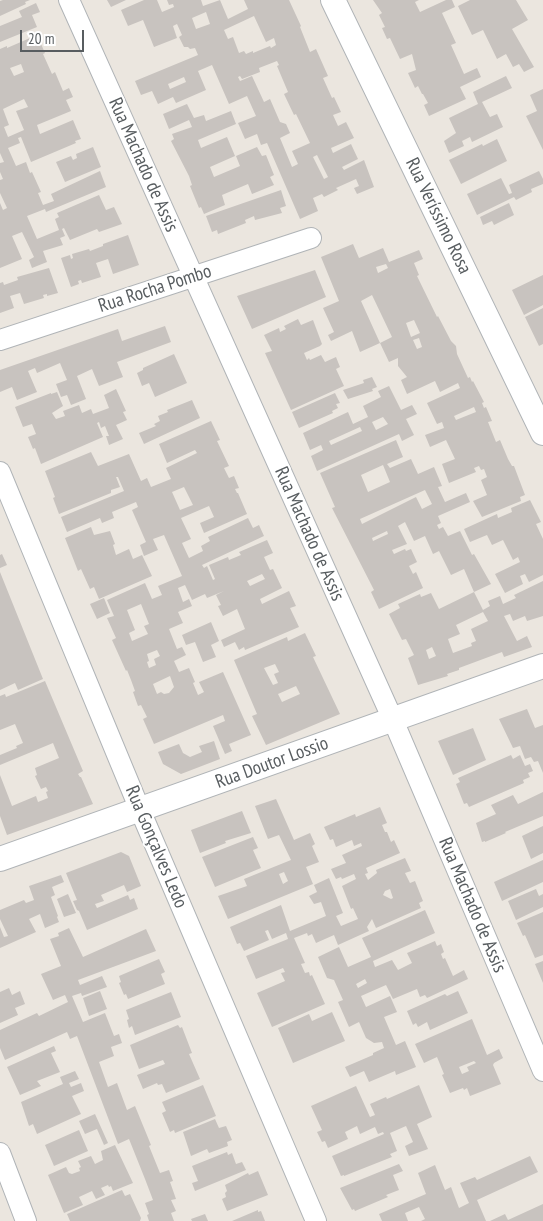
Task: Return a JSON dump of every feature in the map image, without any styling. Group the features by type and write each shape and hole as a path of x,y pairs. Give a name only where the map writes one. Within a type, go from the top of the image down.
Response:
{"street":[{"name":"Rua Machado de Assis","path":"69,0 393,720 543,1071"},
{"name":"Rua Veríssimo Rosa","path":"333,0 543,433"},
{"name":"Rua Rocha Pombo","path":"0,340 310,238"},
{"name":"Rua Gonçalves Ledo","path":"0,472 140,810 316,1221"},
{"name":"Rua Doutor Lossio","path":"0,859 543,666"},
{"path":"0,1153 26,1221"}],"building":[{"path":"30,0 25,2 26,4 0,16 0,1"},
{"path":"107,0 126,0 111,7"},
{"path":"144,0 157,0 162,12 174,7 173,4 169,5 167,0 201,0 203,6 220,0 228,19 248,9 244,0 289,0 310,52 316,49 328,76 323,78 341,112 333,115 338,126 346,122 354,138 331,148 333,153 351,144 358,159 342,167 344,170 364,160 374,187 357,194 354,188 359,186 356,179 336,188 338,190 324,197 322,194 313,198 318,211 300,219 267,143 261,145 257,134 245,139 238,123 256,116 247,96 229,104 212,65 198,71 206,90 176,103 173,97 158,104 152,91 141,95 135,81 198,55 195,48 184,47 179,37 182,35 177,24 173,26 177,38 154,47 143,20 128,26 121,10","holes":["206,12 210,24 196,29 192,18","254,16 266,42 274,38 276,45 253,53 253,51 246,54 244,51 239,53 233,37 228,39 224,30","277,61 279,65 277,66 288,92 284,94 310,143 292,151 298,164 292,167 280,138 290,133 286,124 280,122 270,99 264,102 252,76 240,81 238,77 240,76 242,79 260,72 259,68","184,77 186,82 170,89 168,84","317,155 328,177 324,179 313,157"]},
{"path":"373,0 419,0 415,2 420,12 446,0 452,0 455,7 442,13 456,43 451,45 464,74 477,68 481,77 460,87 466,99 429,116 424,105 428,103 418,86 415,88 408,73 416,70 412,54 400,59 390,38 387,39 382,28 385,27 379,15 382,13"},
{"path":"470,0 516,0 528,20 512,29 534,67 524,72 519,64 513,67 506,54 497,59 483,30 472,35 458,6"},
{"path":"36,3 40,12 32,15 37,27 0,42 0,26 22,17 19,11"},
{"path":"37,35 52,74 55,72 63,91 69,88 73,97 66,100 71,111 37,125 40,134 73,120 81,139 75,141 76,143 31,162 21,137 18,138 20,143 8,148 16,166 26,162 41,192 38,193 43,205 54,201 51,194 100,171 106,187 46,212 45,209 27,216 37,239 59,230 55,219 59,217 57,213 99,195 106,210 114,207 122,224 99,232 97,229 70,240 64,228 62,229 65,236 60,238 63,245 43,251 47,262 32,268 29,260 34,257 22,232 12,236 22,259 0,268 0,203 3,210 7,208 0,193 0,180 3,179 0,172 0,163 4,162 0,153 0,49 7,46 7,48","holes":["21,64 24,72 14,76 10,68","24,99 28,107 16,111 24,130 8,137 4,127 9,125 3,109"]},
{"path":"506,76 512,88 482,102 490,117 497,114 503,127 472,142 470,137 462,141 464,146 449,153 444,141 456,133 449,118 478,104 473,92"},
{"path":"543,89 543,150 526,116 537,111 530,95"},
{"path":"187,104 194,118 204,115 206,121 231,111 236,124 198,140 201,148 227,137 235,156 210,167 214,177 240,166 236,156 257,147 262,156 266,155 274,175 270,177 274,185 252,194 248,184 222,195 225,205 204,214 201,207 199,208 190,186 192,185 189,176 171,141 174,139 172,134 192,127 189,120 169,129 163,114"},
{"path":"497,139 507,161 461,184 449,160"},
{"path":"93,147 101,167 65,182 56,162 71,156 73,160 77,158 76,154"},
{"path":"539,171 543,184 531,189 532,192 516,200 514,197 477,215 467,194 501,178 509,194 512,193 509,185"},
{"path":"281,190 286,206 280,208 282,213 255,220 254,216 245,220 246,223 218,234 217,230 212,232 206,216"},
{"path":"509,203 514,215 494,225 492,221 483,225 480,217"},
{"path":"128,235 139,265 113,274 108,259 96,263 101,277 82,283 81,280 78,281 79,284 71,287 61,258 70,255 71,259 73,258 72,254 89,249 90,251"},
{"path":"353,244 359,258 383,248 389,262 419,250 423,259 414,263 419,275 417,276 437,317 456,346 457,354 468,378 470,377 473,381 484,402 482,403 484,408 486,407 492,421 488,422 496,442 500,440 508,459 512,466 514,466 525,495 520,497 521,501 482,517 473,501 487,495 481,480 487,477 484,469 481,470 479,466 474,468 476,472 449,483 442,464 455,459 446,440 430,447 425,435 444,428 442,422 437,424 427,403 460,388 458,383 440,392 435,381 407,394 401,380 407,377 398,366 398,358 389,362 380,343 360,352 352,331 331,341 328,335 334,332 323,308 339,301 321,257","holes":["386,264 388,268 378,273 376,267","372,295 392,337 380,343 361,301","414,320 420,333 411,337 406,323","419,338 422,347 417,349 413,340","474,407 476,412 456,420 454,416"]},
{"path":"49,268 58,293 47,296 47,294 43,295 44,298 24,304 20,293 10,296 14,308 0,313 0,283 3,282 4,285 18,280 17,277"},
{"path":"315,270 326,297 252,329 237,296"},
{"path":"543,275 543,305 524,315 512,290"},
{"path":"543,308 543,344 539,346 525,317"},
{"path":"298,319 301,325 313,320 322,344 304,353 307,360 321,355 325,362 336,357 340,367 336,369 344,386 291,410 265,353 272,351 264,335 279,328 280,332 286,329 284,326"},
{"path":"165,326 171,342 117,362 123,377 99,386 92,369 77,376 86,399 71,405 67,395 61,397 56,384 67,380 60,363 37,373 35,368 28,371 37,392 17,400 12,387 0,392 0,370 118,329 122,341"},
{"path":"174,354 187,383 155,397 149,383 142,386 137,373 143,370 143,368"},
{"path":"372,377 377,387 372,389 373,391 348,399 343,390 364,383 363,380"},
{"path":"389,386 401,410 412,405 417,414 406,419 414,435 402,441 399,434 317,471 311,456 323,450 321,445 310,450 303,433 348,412 353,424 368,417 363,406 381,397 378,391","holes":["383,417 388,424 376,430 372,422","360,427 362,431 331,445 329,441"]},
{"path":"116,389 126,411 123,412 127,420 116,425 123,439 109,445 106,436 109,436 105,426 101,428 99,422 97,423 103,437 41,464 35,448 33,449 28,437 36,434 32,424 23,427 15,407 57,392 63,406 52,413 56,419 65,416 63,411 79,405 82,413 91,409 93,414 109,408 104,395"},
{"path":"335,393 340,403 336,404 338,408 332,411 333,413 299,428 292,412"},
{"path":"192,400 200,418 144,444 139,433 156,426 154,424 160,421 158,416 168,412 167,410"},
{"path":"211,421 220,440 217,441 229,466 224,468 229,478 234,476 239,488 235,489 247,514 204,533 200,523 214,517 209,506 181,518 191,539 182,543 189,558 203,551 201,546 210,541 208,537 248,518 253,528 259,525 264,536 202,565 204,568 207,566 213,580 215,579 209,565 228,557 229,560 241,555 239,552 267,540 273,553 264,557 270,570 273,569 282,588 260,599 262,604 289,591 296,606 290,608 299,627 245,650 244,647 239,650 235,642 224,647 221,640 245,629 237,609 223,616 218,606 221,605 216,595 224,591 207,598 205,594 192,600 185,585 178,588 183,602 189,599 192,606 178,612 183,623 169,629 177,649 182,647 186,655 174,661 179,672 189,668 198,695 204,692 199,682 223,672 251,735 229,744 232,751 225,754 213,726 225,721 223,715 154,744 143,719 147,717 141,705 138,706 131,680 112,640 116,638 107,618 114,616 107,600 145,583 152,599 162,595 158,586 182,576 164,535 153,539 158,550 144,556 140,545 146,542 132,510 138,507 136,502 112,512 114,518 102,523 100,518 67,532 61,517 124,491 118,477 116,477 120,487 111,490 111,493 59,514 45,471 91,452 98,466 129,454 141,481 147,478 151,487 171,479 166,468 197,453 195,450 167,463 159,444","holes":["184,487 193,505 180,510 172,492","262,574 265,579 250,586 247,581","141,604 149,624 144,626 148,634 132,641 129,633 135,630 127,610","157,650 160,656 154,659 156,665 149,668 147,662 149,661 147,654","170,676 174,687 169,693 164,694 161,692 157,694 153,684"]},
{"path":"396,440 403,457 387,464 390,468 411,459 418,474 434,467 442,486 438,487 445,502 466,493 470,502 438,516 441,523 437,525 439,529 443,527 448,536 460,531 472,555 474,554 491,584 474,592 464,569 451,575 439,551 433,554 425,536 414,541 405,522 398,526 407,544 392,550 394,554 405,549 406,551 411,549 417,562 409,566 413,574 416,572 423,588 379,609 371,592 374,590 332,508 335,507 320,473","holes":["383,465 390,482 368,492 361,475","425,490 432,504 422,509 416,497 362,524 360,519","387,531 388,534 373,541 372,538"]},
{"path":"530,500 541,522 536,524 543,539 543,575 529,582 525,574 520,576 523,584 505,593 495,574 520,562 518,557 513,560 503,540 492,545 487,535 470,542 464,529 497,514 498,518 512,512 511,508"},
{"path":"91,527 94,535 110,531 115,544 113,545 116,555 129,549 133,559 142,555 152,576 99,599 94,587 90,589 81,569 78,571 65,538"},
{"path":"2,554 7,565 0,568 0,555"},
{"path":"0,572 43,679 18,690 15,683 0,690"},
{"path":"543,581 543,616 527,621 525,616 513,621 510,614 504,616 517,641 527,636 532,647 504,657 502,652 459,668 459,670 447,674 448,676 418,685 408,658 414,655 406,639 402,640 389,614 400,608 398,604 420,594 421,597 431,593 439,609 474,592 483,610 490,606 488,601 500,596 503,604 516,598 514,595","holes":["483,612 488,621 471,629 476,641 471,643 472,646 453,653 448,639 460,634 456,625","432,647 436,656 429,659 426,650"]},
{"path":"104,598 110,613 97,619 90,604"},
{"path":"211,622 219,641 211,645 216,657 203,662 195,642 186,645 182,635"},
{"path":"305,633 316,656 313,657 340,714 266,745 252,716 257,714 234,660 287,637 288,641","holes":["275,664 279,672 274,674 278,683 273,685 264,668","296,686 300,694 282,702 278,694"]},
{"path":"45,681 83,771 78,774 93,804 7,835 0,816 0,775 12,806 36,796 38,802 48,798 46,792 48,791 46,787 41,789 35,776 37,775 35,768 59,758 53,743 0,765 0,755 17,748 16,746 23,743 15,724 0,730 0,696 5,694 6,697"},
{"path":"527,709 535,728 543,725 543,773 538,761 534,762 531,757 525,759 520,746 513,748 499,719"},
{"path":"473,728 486,760 453,775 438,741"},
{"path":"214,741 220,759 181,774 163,764 158,752 179,744 183,753 190,757 202,752 199,746"},
{"path":"511,755 513,759 520,755 525,766 530,764 533,771 528,773 530,777 523,780 524,783 469,807 467,803 464,804 456,784 460,782 458,778"},
{"path":"543,792 543,816 482,842 476,823 496,814 491,805 513,795 518,804"},
{"path":"276,799 294,840 310,833 315,844 312,846 319,862 306,867 313,884 228,919 218,896 247,886 244,879 291,860 279,835 268,839 255,806","holes":["284,872 288,881 283,884 279,874"]},
{"path":"380,807 387,823 382,825 385,832 387,832 391,842 394,840 400,853 366,868 368,873 365,874 368,880 377,873 376,870 405,858 411,871 405,873 410,883 415,881 423,901 419,903 421,908 376,928 372,919 367,927 369,931 338,945 334,935 316,943 312,934 308,936 307,933 294,938 305,963 301,964 305,973 309,972 310,976 312,975 325,1004 272,1027 257,993 285,981 281,973 285,972 283,968 256,979 246,956 288,939 286,933 272,939 268,930 265,931 269,940 244,951 240,943 237,944 230,927 281,905 290,931 326,916 321,902 314,904 309,896 317,892 314,885 329,878 343,913 336,916 341,926 358,919 353,908 351,909 342,886 356,879 354,874 342,879 341,877 336,879 331,869 346,863 342,855 362,846 361,843 354,846 352,840 336,847 333,839 330,840 324,827 355,814 356,817","holes":["390,889 393,898 391,899 383,895 385,891"]},
{"path":"242,811 251,833 225,841 226,843 200,853 191,830"},
{"path":"543,826 543,853 531,859 522,836"},
{"path":"253,837 258,848 253,850 261,868 215,887 202,857"},
{"path":"121,852 129,856 141,886 127,892 124,885 101,895 104,901 95,904 97,908 128,895 130,900 134,898 138,909 87,930 73,901 77,900 66,873"},
{"path":"543,860 543,882 502,901 494,882"},
{"path":"61,875 64,882 52,887 55,895 51,897 59,922 45,928 40,914 29,919 36,932 0,948 0,927 4,937 8,936 0,919 0,910 24,900 26,903 34,900 29,886"},
{"path":"536,889 539,896 543,894 543,907 516,920 508,901"},
{"path":"68,894 76,913 64,917 57,899"},
{"path":"425,910 435,933 373,961 375,967 392,960 398,970 412,963 407,953 435,941 437,946 441,944 444,952 441,954 443,959 445,958 453,976 464,970 468,979 427,998 425,995 420,997 417,989 393,999 386,985 361,996 366,1007 390,996 397,1012 384,1017 396,1045 405,1041 416,1067 396,1075 395,1071 369,1082 364,1071 350,1077 345,1067 384,1048 382,1042 374,1043 366,1038 359,1022 349,1027 338,1002 343,1000 334,980 327,978 318,957 339,947 348,967 371,957 362,938","holes":["365,979 367,983 358,988 356,984"]},
{"path":"543,912 543,955 535,958 525,935 523,936 517,923"},
{"path":"69,928 83,957 146,929 156,951 78,980 80,985 102,976 107,987 82,996 81,993 72,996 83,1022 105,1013 114,1036 119,1034 122,1043 111,1047 114,1056 99,1062 108,1087 117,1083 127,1110 135,1106 160,1173 169,1170 173,1181 170,1182 176,1199 171,1200 176,1211 171,1213 174,1221 149,1221 147,1215 149,1214 145,1203 153,1200 145,1179 129,1139 118,1144 77,1036 70,1039 67,1032 5,1060 0,1048 0,1030 37,1013 39,1016 68,1002 65,995 53,1000 41,974 61,966 50,939 59,936 58,933"},
{"path":"159,959 165,972 161,974 165,984 128,999 126,994 124,995 119,983 121,982 119,976"},
{"path":"543,961 543,983 535,964"},
{"path":"9,988 12,995 20,991 25,1004 15,1008 18,1015 0,1023 0,992"},
{"path":"100,991 107,1009 89,1016 83,998"},
{"path":"458,991 468,1013 430,1030 427,1022 418,1027 416,1023 413,1025 407,1011 445,994 447,996"},
{"path":"171,992 181,1017 135,1035 132,1026 129,1028 126,1010"},
{"path":"332,1012 345,1041 293,1063 278,1028 309,1014 312,1021"},
{"path":"472,1019 487,1055 499,1049 503,1058 493,1065 501,1084 470,1096 467,1088 450,1093 437,1057 424,1063 415,1044","holes":["474,1061 476,1063 467,1067 469,1071 462,1074 459,1067"]},
{"path":"178,1025 180,1028 182,1027 192,1053 189,1054 200,1079 166,1093 162,1084 158,1085 157,1083 143,1089 137,1075 165,1064 163,1060 139,1069 130,1045"},
{"path":"54,1046 56,1051 51,1053 60,1072 37,1081 41,1086 20,1095 7,1067"},
{"path":"75,1071 79,1079 69,1083 71,1087 81,1083 84,1091 72,1096 81,1114 37,1134 33,1124 29,1126 21,1102 63,1084 60,1077"},
{"path":"203,1085 216,1116 175,1133 174,1130 170,1132 162,1113 166,1111 162,1102"},
{"path":"419,1085 432,1117 417,1124 428,1149 409,1156 405,1146 413,1142 406,1126 390,1133 397,1151 390,1154 392,1157 341,1176 332,1156 384,1134 383,1132 378,1134 375,1127 360,1134 357,1126 345,1132 348,1139 328,1148 325,1141 322,1142 317,1132 322,1130 311,1106 356,1086 370,1117 375,1115 370,1104"},
{"path":"95,1114 108,1143 104,1145 97,1129 85,1134 79,1121"},
{"path":"215,1119 219,1128 226,1126 232,1140 227,1142 228,1146 209,1153 207,1149 191,1156 183,1132"},
{"path":"79,1130 88,1151 54,1166 45,1145"},
{"path":"115,1145 133,1183 113,1191 111,1186 109,1187 108,1185 101,1188 105,1195 96,1199 92,1191 79,1197 83,1205 64,1213 48,1175 66,1167 69,1173 72,1174 80,1171 79,1168 81,1167 78,1161 91,1156 95,1164 103,1160 101,1151"},
{"path":"227,1152 228,1155 232,1153 236,1164 242,1162 246,1170 195,1191 192,1183 198,1181 192,1166"},
{"path":"530,1156 538,1172 477,1200 486,1221 421,1221 425,1219 419,1207 405,1213 408,1221 382,1221 379,1214 426,1194 418,1173 435,1165 445,1190 451,1187 459,1208 469,1203 460,1183 475,1177 477,1180"},
{"path":"399,1164 403,1171 393,1175 399,1190 386,1195 388,1197 355,1211 354,1209 352,1210 340,1188"},
{"path":"258,1171 268,1195 227,1211 222,1199 226,1197 225,1185 248,1173 249,1175"},
{"path":"122,1190 125,1196 130,1194 141,1218 140,1221 70,1221 67,1214"},
{"path":"543,1204 543,1221 490,1221 505,1214 508,1220"},
{"path":"258,1210 258,1212 261,1211 265,1221 232,1221"},
{"path":"205,1214 208,1221 192,1221 191,1219"}]}
